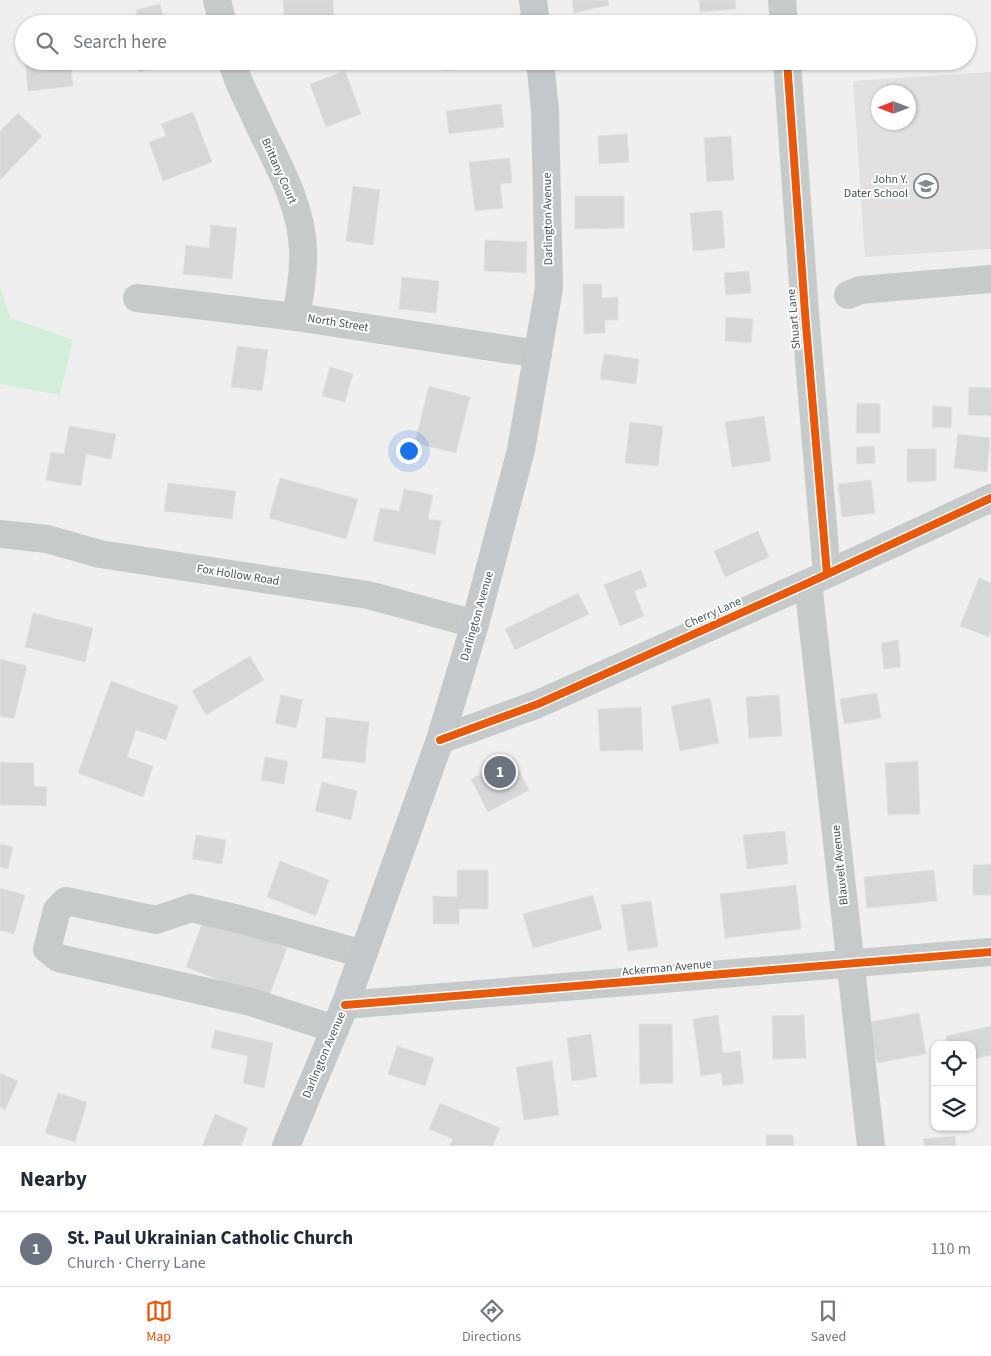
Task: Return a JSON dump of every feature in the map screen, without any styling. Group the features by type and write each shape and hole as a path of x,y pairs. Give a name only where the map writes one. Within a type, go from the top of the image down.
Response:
{"main road":[{"path":"534,0 535,15"},
{"name":"Darlington Avenue","path":"286,1146 340,1017 440,740 475,624 521,450 549,288 545,111 541,70"}],"street":[{"path":"217,0 221,15"},
{"path":"782,0 783,15"},
{"name":"Brittany Court","path":"236,70 297,210 303,248 302,281 296,316"},
{"name":"Shuart Lane","path":"788,70 805,313 818,579"},
{"path":"848,295 860,290 991,279"},
{"name":"North Street","path":"137,298 296,316 538,354"},
{"name":"Cherry Lane","path":"440,740 538,704 818,579 991,498"},
{"name":"Fox Hollow Road","path":"0,534 47,538 100,554 368,595 475,624"},
{"name":"Blauvelt Avenue","path":"818,579 851,965 871,1146"},
{"path":"340,1017 251,1002 58,958 47,949 57,910 66,901 156,920 190,908 243,920 363,954"},
{"name":"Ackerman Avenue","path":"340,1017 991,952"}],"shaded area":[{"name":"John Y. Dater School","path":"991,72 991,249 865,257 853,81"}],"green space":[{"path":"0,287 11,318 73,340 60,395 0,384"}],"building":[{"path":"283,0 333,0 334,15 284,15"},
{"path":"572,0 608,0 609,5 574,13"},
{"path":"699,0 735,0 736,9 700,12"},
{"path":"160,4 163,15 137,15 136,10"},
{"path":"26,70 71,70 73,86 28,91"},
{"path":"345,71 361,114 326,127 310,84"},
{"path":"501,104 504,127 449,134 446,111"},
{"path":"193,112 212,162 163,181 149,142 166,136 161,124"},
{"path":"18,113 42,136 0,180 0,131"},
{"path":"627,134 629,162 599,164 598,136"},
{"path":"731,136 734,180 707,182 704,138"},
{"path":"510,158 512,183 500,184 503,208 475,211 469,162"},
{"path":"353,186 380,190 373,245 346,241"},
{"path":"575,196 624,196 624,228 575,229"},
{"path":"722,210 725,248 693,251 690,213"},
{"path":"211,225 237,228 232,279 183,274 186,245 209,248"},
{"path":"485,240 527,242 526,273 484,271"},
{"path":"749,271 751,293 726,295 724,273"},
{"path":"402,277 439,281 436,313 399,309"},
{"path":"583,284 602,284 602,298 618,297 618,320 605,320 605,333 584,334"},
{"path":"726,317 753,319 751,343 725,341"},
{"path":"237,346 268,350 262,391 231,387"},
{"path":"604,354 639,359 636,384 600,379"},
{"path":"330,367 353,374 345,402 322,396"},
{"path":"429,386 470,397 456,453 415,443"},
{"path":"969,387 991,388 991,416 968,415"},
{"path":"857,403 880,404 880,433 856,433"},
{"path":"933,406 952,407 951,428 932,427"},
{"path":"764,416 771,461 732,467 725,422"},
{"path":"630,422 663,426 658,466 625,463"},
{"path":"69,426 116,434 111,459 86,454 81,486 46,480 51,452 64,454"},
{"path":"958,434 990,438 987,472 954,468"},
{"path":"874,446 875,463 857,464 856,447"},
{"path":"907,449 936,449 936,481 907,482"},
{"path":"280,478 358,499 346,539 269,518"},
{"path":"871,480 875,513 842,517 838,484"},
{"path":"168,483 236,491 232,519 164,511"},
{"path":"404,489 433,495 428,519 441,521 435,554 373,541 380,508 399,511"},
{"path":"758,531 769,557 725,577 714,551"},
{"path":"641,570 647,586 634,591 644,616 620,626 604,585"},
{"path":"979,578 991,583 991,631 989,637 960,626"},
{"path":"578,593 589,614 515,650 505,629"},
{"path":"33,613 93,628 85,662 25,647"},
{"path":"898,640 901,667 884,669 881,643"},
{"path":"250,656 264,680 206,715 192,691"},
{"path":"0,659 27,666 14,719 0,716"},
{"path":"111,681 178,706 166,740 136,730 127,757 153,766 143,797 78,773"},
{"path":"877,693 881,718 844,724 840,699"},
{"path":"281,695 303,700 296,728 275,723"},
{"path":"779,695 782,736 749,738 746,697"},
{"path":"710,698 719,743 680,751 671,706"},
{"path":"641,707 643,750 600,751 598,709"},
{"path":"326,717 369,722 365,763 322,758"},
{"path":"265,757 288,761 284,784 261,780"},
{"path":"513,758 529,790 488,812 471,779"},
{"path":"918,761 920,814 888,815 885,763"},
{"path":"0,762 34,763 34,786 47,787 46,806 0,805"},
{"path":"322,782 357,791 351,820 315,811"},
{"path":"785,831 788,864 747,869 743,835"},
{"path":"196,835 226,840 222,864 192,859"},
{"path":"0,844 13,847 8,869 0,867"},
{"path":"280,861 329,880 316,916 267,897"},
{"path":"991,864 991,895 973,895 973,865"},
{"path":"457,870 488,870 488,909 459,909 459,924 433,924 433,896 457,897"},
{"path":"934,870 937,901 867,908 864,877"},
{"path":"796,885 801,929 725,938 720,894"},
{"path":"0,888 25,895 14,934 0,930"},
{"path":"593,895 602,929 533,948 523,914"},
{"path":"651,901 658,947 628,951 621,905"},
{"path":"205,916 287,948 268,999 186,967"},
{"path":"919,1013 926,1054 877,1063 869,1022"},
{"path":"718,1015 723,1053 740,1051 744,1083 723,1086 721,1073 701,1076 693,1019"},
{"path":"804,1015 806,1058 773,1059 772,1016"},
{"path":"639,1024 672,1024 673,1083 640,1084"},
{"path":"991,1026 991,1055 976,1059 976,1041 947,1041 946,1036"},
{"path":"215,1030 273,1043 264,1088 243,1083 248,1056 211,1048"},
{"path":"591,1034 597,1077 572,1081 567,1038"},
{"path":"397,1046 434,1058 425,1086 388,1074"},
{"path":"552,1061 559,1115 524,1120 516,1067"},
{"path":"0,1073 18,1081 5,1110 0,1107"},
{"path":"58,1093 87,1102 75,1142 45,1133"},
{"path":"440,1103 500,1128 493,1146 449,1146 453,1139 429,1129"},
{"path":"215,1114 248,1128 241,1146 202,1146"},
{"path":"766,1135 793,1135 794,1146 766,1146"},
{"path":"955,1136 956,1146 924,1146 923,1139"}],"cycle path":[{"path":"788,70 805,313 827,574"},
{"path":"440,740 538,704 808,583 991,498"},
{"path":"345,1005 991,952"}],"place":[{"name":"John Y. Dater School","path":"926,186"},
{"name":"St. Paul Ukrainian Catholic Church","path":"500,772"}]}
